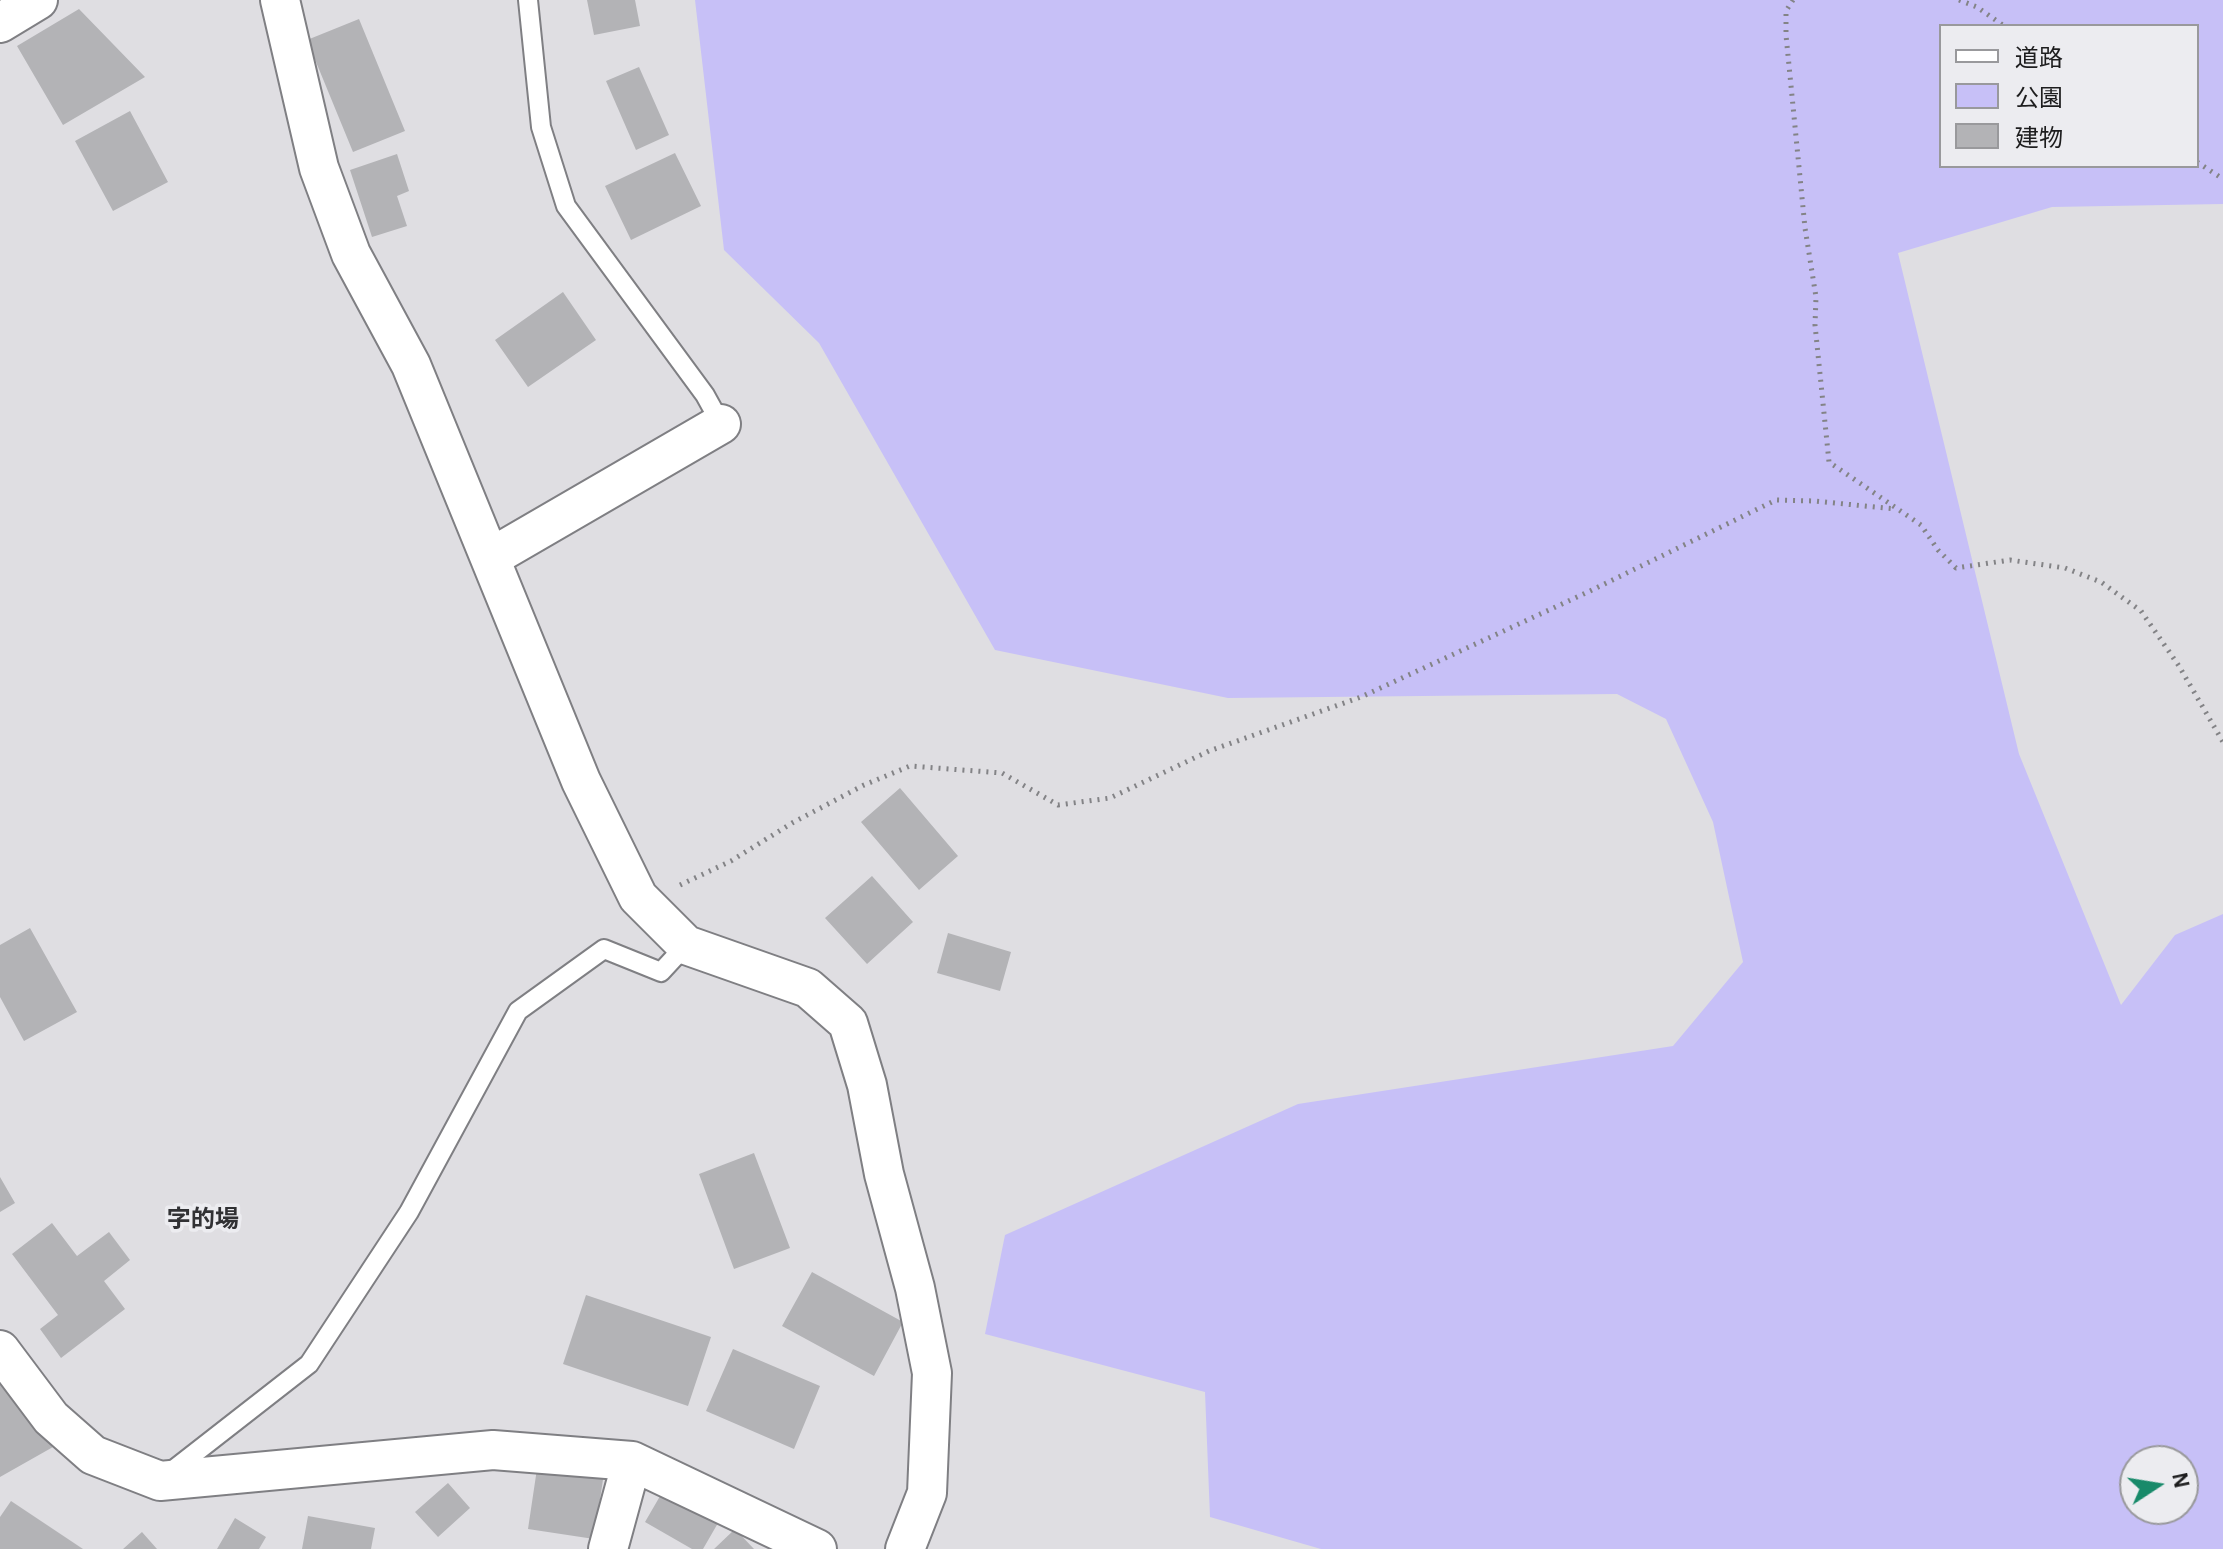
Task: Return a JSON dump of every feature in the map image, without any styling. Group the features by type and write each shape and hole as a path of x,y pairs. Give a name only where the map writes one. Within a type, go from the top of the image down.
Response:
{"street":[{"path":"0,23 38,0"},
{"path":"280,0 319,168 351,254 411,365 581,781 638,897 686,945 808,988 848,1023 867,1085 884,1174 915,1288 932,1373 927,1493 905,1549"},
{"path":"490,558 721,424"},
{"path":"0,1350 51,1418 93,1455 160,1481 493,1450 632,1461 817,1549"},
{"path":"608,1549 632,1461"}],"lane":[{"path":"528,0 541,127 566,206 705,395 721,424"},
{"path":"160,1481 309,1364 409,1212 518,1011 604,949 661,972 686,945"}],"path":[{"path":"1793,0 1786,11 1786,35 1805,228 1816,297 1815,325 1829,462 1921,525 1938,550 1956,568 2010,560 2065,568 2101,582 2141,611 2179,666 2223,742"},
{"path":"1959,0 1977,7 2001,24"},
{"path":"2199,163 2223,179"},
{"path":"676,889 852,791 910,766 1002,773 1058,805 1110,798 1209,751 1361,697 1590,591 1776,500 1896,509"}],"green space":[{"path":"695,0 2223,0 2223,204 2052,207 1898,253 2019,754 2121,1005 2175,935 2223,914 2223,1549 1321,1549 1210,1517 1205,1392 985,1334 1005,1235 1298,1104 1673,1046 1743,962 1713,822 1666,719 1617,694 1228,698 995,650 819,343 724,250"}],"building":[{"path":"587,0 635,0 640,26 594,35"},
{"path":"79,9 145,77 63,125 17,46"},
{"path":"359,19 405,131 353,152 307,40"},
{"path":"639,67 669,135 636,150 606,81"},
{"path":"130,111 168,182 113,211 75,141"},
{"path":"675,153 701,206 631,240 605,186"},
{"path":"397,154 409,191 397,196 407,226 372,237 350,170"},
{"path":"563,292 596,340 528,387 495,340"},
{"path":"900,788 958,856 919,890 861,822"},
{"path":"872,876 913,922 867,964 825,918"},
{"path":"30,928 77,1012 24,1041 0,997 0,945"},
{"path":"948,933 1011,952 1000,991 937,973"},
{"path":"754,1153 790,1248 734,1269 699,1174"},
{"path":"0,1177 15,1203 0,1212"},
{"path":"52,1223 77,1256 109,1232 130,1260 104,1281 125,1309 61,1358 40,1329 58,1315 12,1254"},
{"path":"812,1272 903,1322 874,1376 782,1326"},
{"path":"586,1295 711,1337 688,1406 563,1364"},
{"path":"733,1349 820,1386 794,1449 706,1411"},
{"path":"0,1383 53,1447 0,1477"},
{"path":"538,1462 604,1473 594,1539 528,1529"},
{"path":"448,1483 470,1508 438,1537 415,1512"},
{"path":"663,1491 718,1523 703,1549 692,1549 645,1522"},
{"path":"11,1501 83,1549 0,1549 0,1517"},
{"path":"308,1516 375,1528 371,1549 302,1549"},
{"path":"235,1518 266,1537 259,1549 217,1549"},
{"path":"735,1529 754,1549 714,1549"},
{"path":"142,1532 157,1549 123,1549"}],"district":[{"name":"字的場","path":"203,1220"}]}
